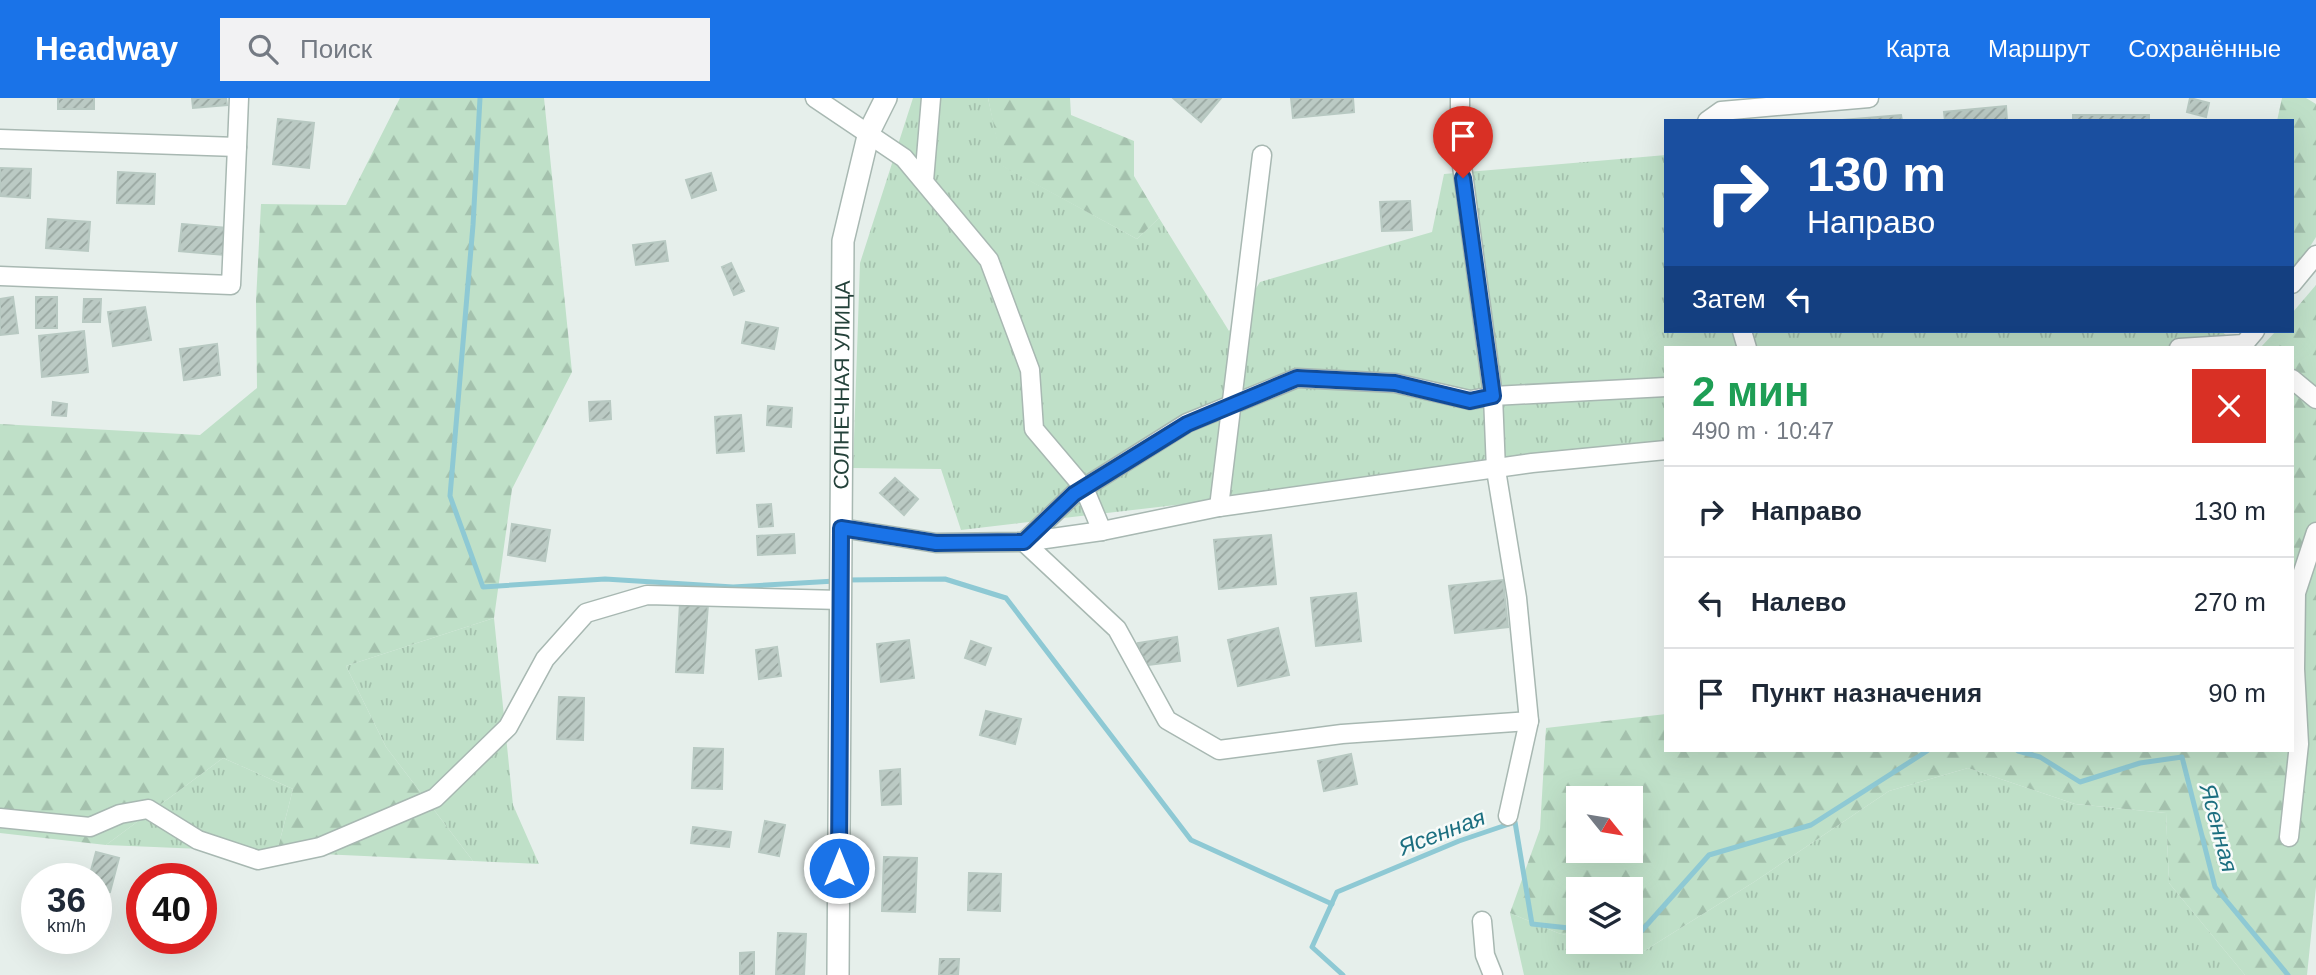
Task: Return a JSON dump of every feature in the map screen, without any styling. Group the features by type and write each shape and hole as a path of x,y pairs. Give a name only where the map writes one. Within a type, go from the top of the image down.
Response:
{"street":[{"path":"0,276 231,285 239,98"},
{"path":"815,98 904,158 989,260 1030,370 1034,429 1084,488 1102,531"},
{"name":"СОЛНЕЧНАЯ УЛИЦА","path":"838,975 843,241 869,132 886,98"},
{"path":"924,181 931,98"},
{"path":"1461,98 1460,151 1493,396 1496,470 1517,598 1529,721 1508,816"},
{"path":"1710,119 1721,111 1868,98"},
{"path":"0,139 237,147"},
{"path":"1219,507 1262,155"},
{"path":"2294,282 2316,255"},
{"path":"2206,346 2247,343"},
{"path":"1024,542 1084,488 1187,424 1297,378 1395,383 1470,401 1493,396 1664,387"},
{"path":"2294,381 2316,399"},
{"path":"841,528 936,543 1024,542 1102,531 1219,507 1664,450"},
{"path":"2289,837 2299,744 2295,669 2296,593 2316,532"},
{"path":"1024,542 1117,629 1167,720 1219,750 1342,734 1529,721"},
{"path":"0,818 90,828 120,814 148,809 198,840 258,860 320,847 435,798 508,727 545,659 586,613 647,595 841,600"},
{"path":"1482,921 1485,955 1493,975"}],"green space":[{"path":"400,98 544,98 572,372 512,489 494,618 346,666 386,747 473,861 277,852 293,789 223,758 106,845 0,833 0,424 200,435 257,388 256,301 261,204 346,205"},
{"path":"913,98 988,98 1003,166 1137,239 1159,218 1229,331 1260,282 1432,232 1444,174 1664,155 1664,333 2224,333 2236,343 2234,346 1664,346 1664,448 961,530 941,469 853,468 860,263"},
{"path":"988,98 1070,98 1071,115 1134,141 1134,176 1159,218 1137,239 1002,166"},
{"path":"2282,98 2306,98 2316,104 2316,237 2294,272 2294,119 2277,119"},
{"path":"2316,285 2316,887 2307,975 2245,975 2169,883 2166,813 2075,804 1968,768 1889,791 1754,882 1644,951 1643,877 1566,877 1566,935 1510,913 1540,829 1546,728 1664,714 1664,752 2294,752 2294,346 2262,346 2274,333 2294,333 2294,311"},
{"path":"494,618 513,805 539,864 473,861 386,747 346,666"},
{"path":"223,758 293,789 277,852 106,845"},
{"path":"1968,768 2075,804 2166,813 2169,883 2245,975 1524,975 1510,913 1566,935 1566,954 1643,954 1643,951 1754,882 1889,791"}],"building":[{"path":"58,98 94,98 94,109 58,109"},
{"path":"192,98 226,98 227,105 193,108"},
{"path":"1173,98 1221,98 1201,122"},
{"path":"1291,98 1353,98 1354,112 1293,118"},
{"path":"2190,98 2209,103 2206,117 2187,112"},
{"path":"2006,106 2007,119 1945,119 1944,112"},
{"path":"1901,115 1902,119 1855,119"},
{"path":"2073,115 2149,115 2149,119 2073,119"},
{"path":"278,119 314,123 309,168 273,164"},
{"path":"0,168 31,169 30,198 0,196"},
{"path":"118,172 155,174 154,204 117,203"},
{"path":"711,173 716,190 692,198 686,180"},
{"path":"1410,201 1412,230 1382,231 1380,202"},
{"path":"48,219 90,222 88,251 46,248"},
{"path":"182,224 227,228 225,255 179,251"},
{"path":"665,241 668,261 636,265 633,245"},
{"path":"731,263 744,291 734,295 722,267"},
{"path":"13,297 18,333 0,335 0,299"},
{"path":"36,297 57,297 57,328 36,328"},
{"path":"84,299 101,299 100,322 83,322"},
{"path":"145,307 151,340 113,346 108,312"},
{"path":"746,322 778,328 774,349 742,343"},
{"path":"84,331 88,372 42,377 39,336"},
{"path":"217,344 220,375 184,380 180,349"},
{"path":"610,401 611,419 590,421 589,402"},
{"path":"53,402 67,404 66,416 52,415"},
{"path":"768,406 792,408 791,427 767,425"},
{"path":"741,415 744,451 717,453 715,417"},
{"path":"895,478 918,499 904,515 880,493"},
{"path":"771,504 773,526 759,527 757,505"},
{"path":"512,524 550,530 545,561 508,555"},
{"path":"794,534 795,553 758,555 757,536"},
{"path":"1271,535 1276,584 1219,589 1214,540"},
{"path":"1503,580 1508,627 1455,633 1449,586"},
{"path":"1356,593 1361,641 1316,646 1311,598"},
{"path":"680,603 708,604 703,673 676,672"},
{"path":"1278,628 1289,675 1238,686 1228,640"},
{"path":"1177,637 1180,661 1141,666 1138,643"},
{"path":"909,640 914,678 881,682 877,644"},
{"path":"971,641 991,648 985,665 965,658"},
{"path":"777,647 781,676 759,679 756,650"},
{"path":"559,697 584,698 583,740 557,739"},
{"path":"986,711 1021,719 1015,744 980,735"},
{"path":"694,748 723,749 722,789 692,788"},
{"path":"1351,754 1357,784 1324,791 1318,761"},
{"path":"900,769 901,804 882,805 880,771"},
{"path":"765,821 785,825 779,856 759,852"},
{"path":"693,827 731,832 729,847 691,843"},
{"path":"96,852 119,858 112,884 112,863 93,863"},
{"path":"884,857 917,858 915,912 882,911"},
{"path":"969,873 1001,874 1000,911 968,910"},
{"path":"778,933 806,934 804,975 776,975"},
{"path":"754,952 754,975 740,975 740,953"},
{"path":"940,959 959,959 958,975 939,975"}],"waterway":[{"path":"480,98 473,225 450,496 483,587 605,579 733,587 835,581"},
{"path":"845,580 945,579 1006,598 1191,840 1332,904"},
{"name":"Ясенная","path":"1643,929 1709,855 1811,825 1925,752"},
{"name":"Ясенная","path":"2022,752 2040,757 2080,782 2140,763 2182,757 2215,887 2288,975"},
{"name":"Ясенная","path":"1343,975 1312,947 1337,892 1459,841 1515,822 1532,924 1566,928"}],"route":[{"path":"839,868 841,528 936,543 1024,542 1074,494 1187,424 1297,378 1395,383 1470,401 1493,396 1463,178"}]}
